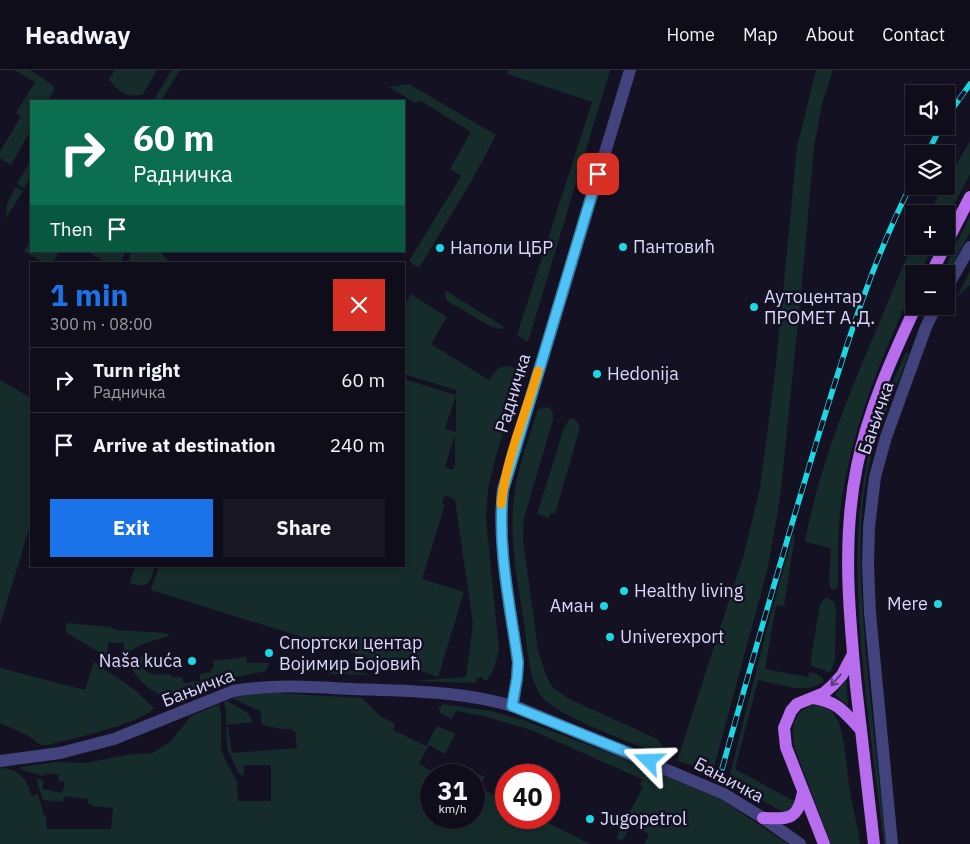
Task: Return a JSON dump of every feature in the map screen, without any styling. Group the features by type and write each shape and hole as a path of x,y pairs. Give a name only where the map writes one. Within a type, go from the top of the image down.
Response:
{"main road":[{"path":"955,227 970,197"},
{"path":"874,844 853,654 849,598 849,544 857,467 872,411 912,315"},
{"path":"824,844 786,747 784,728 791,711 797,704 824,693 833,685 842,674 853,654"},
{"path":"811,697 827,700 837,705 861,730"},
{"path":"763,818 783,818 796,813 800,806 803,792"}],"street":[{"name":"Радничка","path":"512,706 518,662 502,539 500,512 503,490 630,70"},
{"path":"955,273 970,247"},
{"name":"Бањичка","path":"892,844 870,613 868,565 870,519 875,477 886,437 932,315"},
{"name":"Бањичка","path":"0,761 60,753 114,739 233,691 251,687 275,686 419,692 460,696 512,706 707,786 741,803 800,844"}],"green space":[{"path":"14,70 30,70 54,86 54,90 49,100 30,100 30,132 11,165 0,158 0,152 21,116 16,113 35,82"},
{"path":"115,70 157,70 143,94 133,96 120,91 109,79"},
{"path":"172,70 180,70 162,100 154,100"},
{"path":"508,70 610,70 528,342 517,335 592,102 507,74"},
{"path":"816,70 833,70 822,104 814,147 780,498 768,567 713,771 677,761 744,554 760,488 776,364 797,147"},
{"path":"409,84 496,135 472,180 419,268 409,261 461,176 450,169 471,132 421,101 415,103 389,87"},
{"path":"970,141 970,174 954,205 934,205 938,195 955,195 955,166"},
{"path":"28,164 30,165 30,178 24,188 17,184"},
{"path":"16,187 23,191 6,218 7,204"},
{"path":"970,216 970,232 952,265 946,265 951,255 955,255 955,247"},
{"path":"30,241 30,252 58,252 53,262 42,262 24,251"},
{"path":"89,252 125,252 122,262 105,262"},
{"path":"131,252 161,252 169,262 128,262"},
{"path":"908,255 929,255 924,265 905,265 905,307 871,387 855,439 841,504 838,539 838,587 834,590 831,589 829,584 831,548 805,542 822,472 846,403"},
{"path":"970,271 970,285 957,297"},
{"path":"445,290 504,327 500,329 490,326 447,301"},
{"path":"411,294 447,317 431,344 489,380 498,368 507,366 515,368 520,377 488,489 486,519 499,650 493,671 487,680 484,680 482,677 477,678 476,683 412,681 466,677 473,624 455,500 445,495 442,503 445,504 422,579 464,592 438,677 395,663 389,664 151,590 159,567 405,567 405,379 456,395 456,390 405,374 405,305","holes":["456,395 456,432 445,429","455,434 455,463 453,470 445,467"]},
{"path":"906,352 909,354 882,423 869,465 862,509 861,531 861,577 865,643 886,844 884,844 864,678 858,603 859,528 864,478 871,445 887,398"},
{"path":"0,380 30,397 30,525 0,625"},
{"path":"547,407 552,412 553,420 524,518 523,540 538,651 552,687 567,698 657,739 662,745 660,755 562,712 549,704 541,696 533,680 514,556 512,523 515,490 525,449 538,409"},
{"path":"570,418 576,421 580,428 555,514 551,513 549,518 537,514 564,428"},
{"path":"793,534 795,535 784,606 776,605 765,669 808,677 809,672 811,672 820,676 824,681 809,688 792,688 758,680 735,769 794,801 793,806 785,813 728,782"},
{"path":"135,567 155,567 152,577 145,585 130,583"},
{"path":"828,598 834,602 836,610 835,660 830,672 810,665 820,604 824,599"},
{"path":"68,623 110,627 116,630 166,633 170,636 151,641 124,656 124,643 108,643 107,657 67,633 65,626"},
{"path":"149,654 141,666 147,672 162,675 170,674 171,677 182,677 183,683 200,681 200,674 210,672 214,666 213,661 246,657 247,663 269,663 266,671 231,678 171,702 146,685 133,671 132,664 137,658"},
{"path":"94,662 135,690 154,708 135,720 48,745 41,745 27,735 0,723 0,668 85,690"},
{"path":"344,669 372,675 329,674 330,671"},
{"path":"846,680 848,706 835,695"},
{"path":"276,693 362,698 380,716 395,724 393,730 426,746 437,726 455,734 445,754 429,745 419,764 420,829 485,829 485,790 495,795 495,829 560,829 590,844 0,844 0,768 13,770 18,773 25,780 32,796 38,794 44,815 46,816 47,829 111,829 113,808 93,806 88,803 88,799 64,796 63,802 43,800 36,778 44,780 42,789 62,793 65,782 58,781 59,775 45,773 44,776 22,770 20,767 57,762 86,763 126,755 152,753 170,742 191,716 219,704 221,750 237,782 238,801 271,801 271,765 244,765 244,776 239,774 227,748 226,727 228,727 232,753 297,748 295,731 262,725 260,711 232,698 253,694"},
{"path":"227,701 248,713 253,722 226,725 224,702"},
{"path":"443,704 491,711 523,720 617,756 722,800 788,844 644,844 649,834 631,825 622,841 616,838 643,787 640,785 642,779 531,730 487,717 456,711 452,719 440,713 439,708"},
{"path":"812,705 830,710 840,725 860,844 831,844 795,749 794,722 800,712"}],"railway":[{"path":"955,105 970,84"},
{"path":"932,145 936,135"},
{"path":"722,769 794,517 850,336 885,241 906,195"}],"slow traffic":[{"path":"501,504 510,464 538,371"}],"place":[{"name":"Пантовић","path":"623,247"},
{"name":"Наполи ЦБР","path":"440,248"},
{"name":"Аутоцентар ПРОМЕТ А.Д.","path":"754,307"},
{"name":"Hedonija","path":"597,374"},
{"name":"Healthy living","path":"624,591"},
{"name":"Mere","path":"938,604"},
{"name":"Аман","path":"604,606"},
{"name":"Univerexport","path":"610,637"},
{"name":"Спортски центар Војимир Бојовић","path":"269,653"},
{"name":"Naša kuća","path":"192,661"},
{"name":"Jugopetrol","path":"590,819"}],"route":[{"path":"598,174 503,490 500,512 502,539 518,662 516,692 512,706 649,761"}]}
